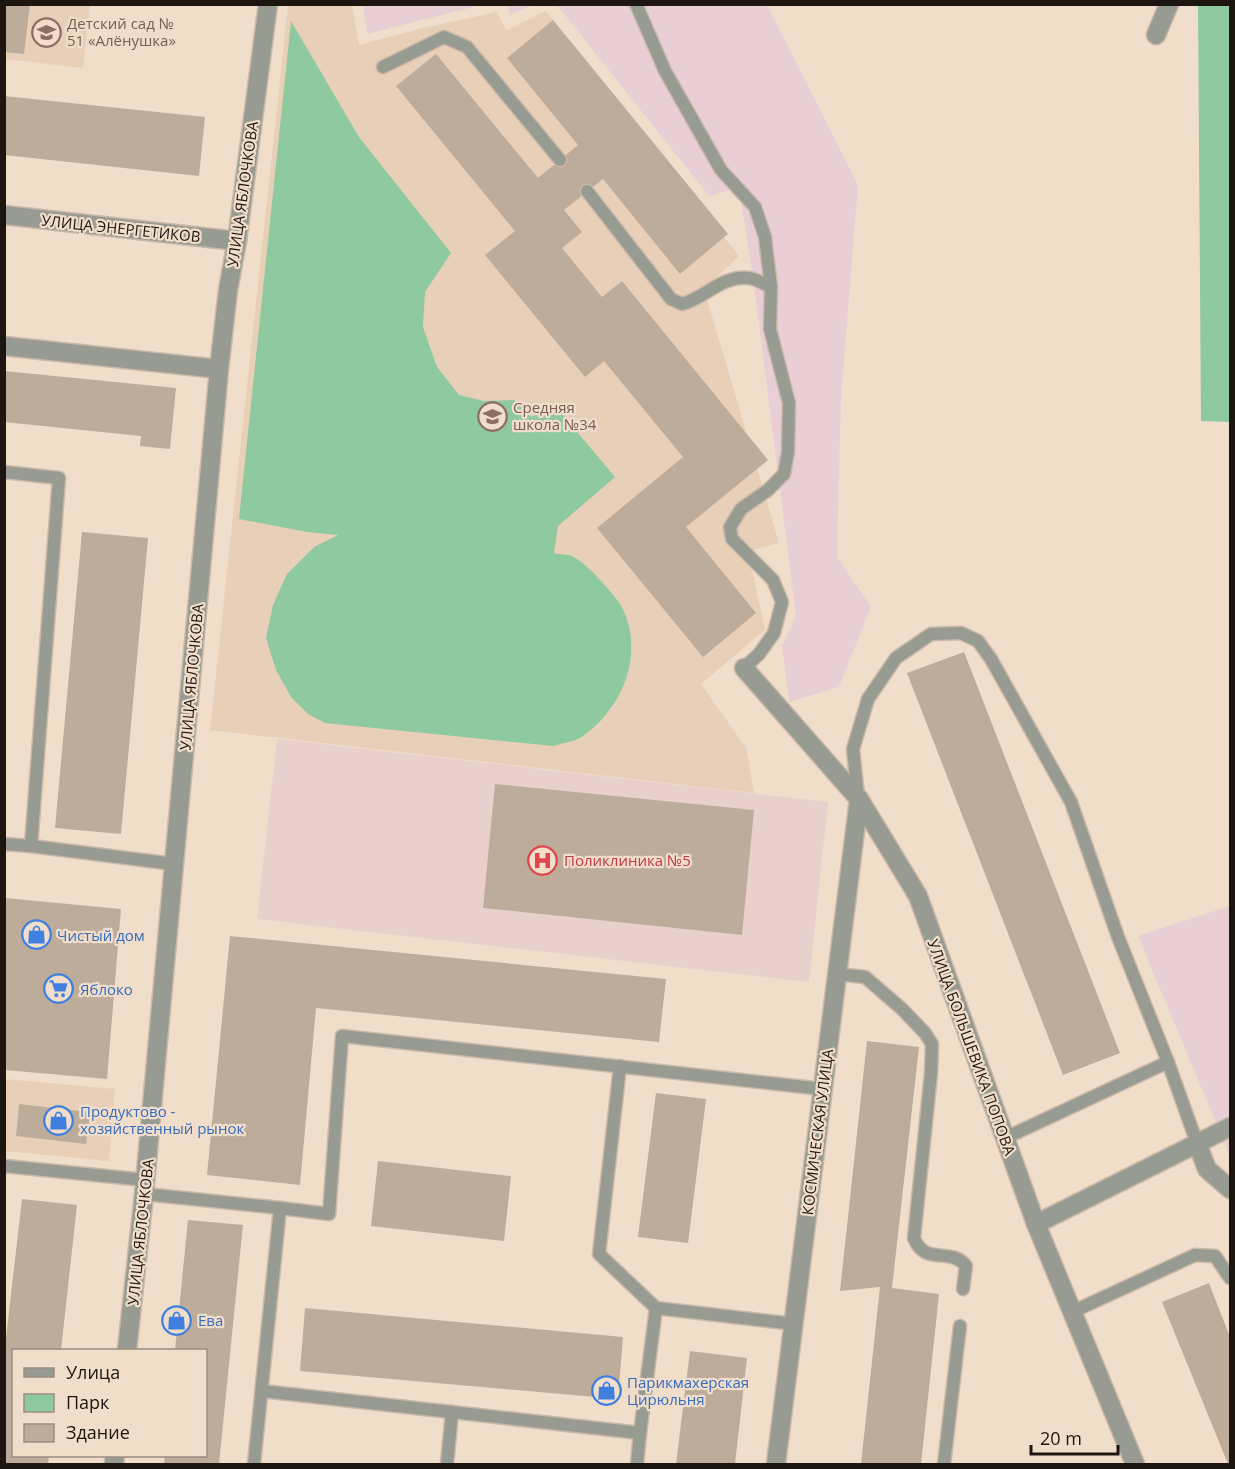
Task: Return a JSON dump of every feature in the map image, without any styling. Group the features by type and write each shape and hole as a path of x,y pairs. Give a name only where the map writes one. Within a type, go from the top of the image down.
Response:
{"street":[{"name":"УЛИЦА ЯБЛОЧКОВА","path":"127,1349 145,1187 219,369 268,4"},
{"path":"1156,35 1169,4"},
{"name":"УЛИЦА ЭНЕРГЕТИКОВ","path":"4,215 237,241"},
{"path":"4,346 219,369"},
{"name":"УЛИЦА БОЛЬШЕВИКА ПОПОВА","path":"744,668 859,799 918,896 1036,1224 1135,1464"},
{"name":"КОСМИЧЕСКАЯ УЛИЦА","path":"776,1464 859,799"},
{"path":"1036,1224 1230,1127"},
{"path":"1197,1143 1207,1169 1230,1189"}],"lane":[{"path":"636,4 665,71 722,170 755,207 765,237 771,287 770,329 789,403 788,452 784,474 768,490 741,509 730,527 732,539 773,580 782,602 774,633 759,654 744,668"},
{"path":"383,67 444,37 467,47 560,159"},
{"path":"587,191 671,298 682,304 691,302 723,282 749,278 771,287"},
{"path":"4,472 59,478 30,846"},
{"path":"859,799 853,749 868,699 896,658 931,634 961,633 978,641 991,659 1071,802 1118,938 1168,1062 1197,1143"},
{"path":"4,844 174,864"},
{"path":"837,974 865,977 926,1033 932,1044 914,1238 917,1247 922,1251 962,1261 966,1266 963,1289"},
{"path":"4,1166 329,1214 342,1036 823,1089"},
{"path":"1005,1138 1168,1062"},
{"path":"620,1066 599,1254 656,1308 794,1324"},
{"path":"254,1464 280,1208"},
{"path":"1072,1312 1195,1255 1215,1256 1230,1278"},
{"path":"636,1464 656,1308"},
{"path":"944,1464 960,1326"},
{"path":"262,1391 640,1433"},
{"path":"447,1464 452,1412"}],"shaded area":[{"name":"Средняя школа №34","path":"298,4 352,5 359,45 497,12 506,31 546,11 739,256 704,289 779,543 748,551 765,630 701,684 746,748 754,793 210,730 288,6"},
{"path":"363,4 481,4 481,5 367,34"},
{"name":"Детский сад № 51 «Алёнушка»","path":"5,5 90,5 83,68 5,59"},
{"path":"506,5 532,5 511,15"},
{"path":"557,5 767,5 858,185 841,398 837,557 871,607 839,687 789,702 782,646 796,616 754,285 739,188 709,196"},
{"name":"Поликлиника №5","path":"277,739 828,802 809,982 257,919"},
{"path":"1230,906 1230,1156 1138,936"},
{"name":"Продуктово - хозяйственный рынок","path":"4,1079 115,1089 109,1161 5,1151"}],"green space":[{"path":"1198,5 1230,5 1230,422 1201,421"},
{"path":"291,21 359,137 451,253 425,292 423,327 437,367 459,395 484,401 514,400 532,417 552,402 615,477 558,526 554,553 572,556 594,574 620,605 630,631 630,665 618,697 596,725 576,740 553,746 325,723 308,714 291,697 276,670 266,638 273,605 287,574 314,547 338,535 307,532 239,519"}],"building":[{"path":"4,4 30,4 24,54 4,52"},
{"path":"553,20 728,234 680,274 603,179 564,210 582,232 562,248 602,297 622,281 768,460 686,527 756,613 703,657 597,528 683,457 604,361 585,377 485,255 515,231 396,86 436,54 538,178 578,145 507,58"},
{"path":"4,96 205,117 199,176 4,155"},
{"path":"4,371 176,388 170,449 140,446 141,436 4,422"},
{"path":"82,532 148,538 121,834 55,828"},
{"path":"964,652 1120,1053 1063,1075 907,673"},
{"path":"495,784 754,810 742,935 483,908"},
{"name":"Яблоко","path":"5,898 121,909 107,1079 5,1070"},
{"path":"230,936 666,979 659,1042 316,1008 300,1185 207,1175"},
{"path":"867,1041 919,1047 892,1288 939,1294 921,1464 861,1464 880,1287 840,1291"},
{"path":"656,1093 706,1099 688,1243 638,1237"},
{"path":"19,1104 90,1112 86,1144 16,1136"},
{"path":"378,1161 511,1176 504,1241 371,1226"},
{"path":"22,1199 77,1205 61,1349 12,1349 12,1457 49,1457 48,1464 4,1464 4,1355"},
{"path":"188,1220 243,1225 219,1464 164,1464 165,1457 207,1457 207,1349 175,1349"},
{"path":"1209,1283 1230,1337 1230,1464 1228,1464 1162,1302"},
{"path":"305,1308 623,1337 618,1399 300,1371"},
{"path":"690,1351 747,1358 735,1464 676,1464"}],"place":[{"name":"Детский сад № 51 «Алёнушка»","path":"46,32"},
{"name":"Средняя школа №34","path":"492,416"},
{"name":"Поликлиника №5","path":"543,860"},
{"name":"Чистый дом","path":"36,935"},
{"name":"Яблоко","path":"59,989"},
{"name":"Продуктово - хозяйственный рынок","path":"59,1120"},
{"name":"Ева","path":"177,1320"},
{"name":"Парикмахерская Цирюльня","path":"606,1391"}]}
